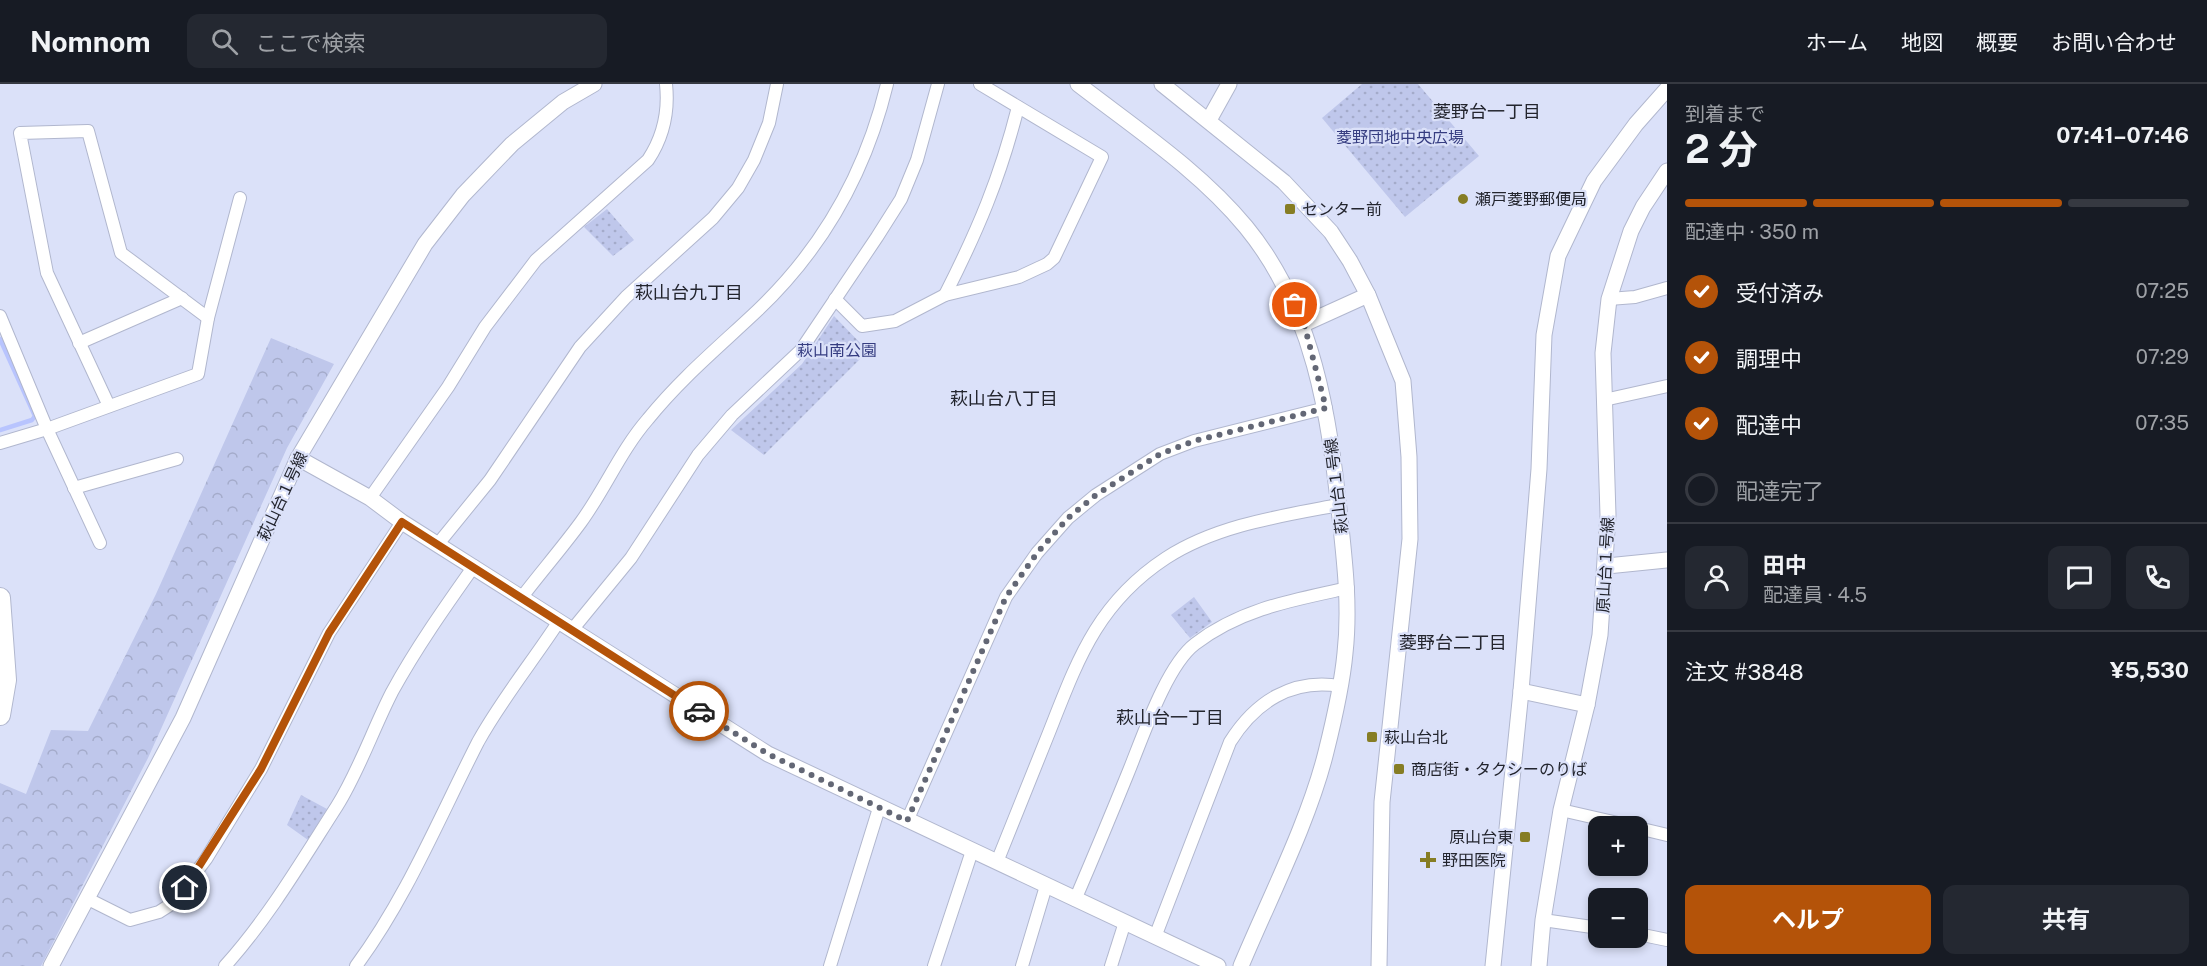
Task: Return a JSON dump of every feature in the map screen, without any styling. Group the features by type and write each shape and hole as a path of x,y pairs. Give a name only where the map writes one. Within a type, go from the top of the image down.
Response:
{"highway":[{"path":"0,598 6,680 0,715"}],"street":[{"name":"萩山台１号線","path":"58,963 88,899 183,718 298,458 425,244 463,195 512,144 563,102 594,84"},
{"path":"369,498 448,387 484,327 536,260 648,160 656,147 666,117 666,84"},
{"path":"438,544 490,480 580,347 636,287 713,218 738,188 754,160 769,123 777,84"},
{"path":"522,597 582,521 646,421 687,373 759,309 799,265 822,235 842,204 864,158 887,84"},
{"path":"356,966 382,931 419,863 480,740 566,626 631,558 698,455 732,415 790,363 901,199 926,132 938,84"},
{"path":"835,299 862,326 895,321 945,295 1027,275 1054,258 1102,157 980,84"},
{"name":"萩山台１号線","path":"1078,84 1161,148 1209,190 1246,227 1280,276 1304,324 1326,408 1348,588 1346,654 1315,789 1241,966"},
{"path":"1162,84 1209,120 1306,202 1331,232 1350,261 1368,296 1403,381 1409,457 1410,538 1382,802 1379,966"},
{"path":"1209,120 1229,84"},
{"path":"1493,966 1521,691 1539,469 1544,335 1558,256 1594,181 1663,88"},
{"path":"945,295 984,218 1005,158 1018,107"},
{"path":"109,406 47,273 20,133 88,132 121,253 208,318"},
{"name":"原山台１号線","path":"1539,966 1543,920 1561,810 1587,705 1600,635 1608,515 1603,353 1609,299 1631,231 1643,207 1667,171"},
{"path":"0,443 47,429 198,374 208,318 240,198"},
{"path":"1609,299 1635,297 1667,288"},
{"path":"1304,324 1368,296"},
{"path":"80,343 182,298"},
{"path":"0,316 47,429 100,543"},
{"path":"1604,400 1667,386"},
{"path":"907,821 1006,597 1037,553 1068,518 1096,495 1160,454 1194,441 1326,408"},
{"path":"298,458 369,498 402,522 768,754 1218,966"},
{"path":"74,488 177,459"},
{"path":"997,862 1082,651 1102,618 1133,584 1167,557 1198,541 1264,519 1339,505"},
{"path":"88,899 130,920 159,912 185,888 261,769 329,633 402,522"},
{"path":"1606,566 1667,560"},
{"path":"225,966 271,911 291,881 337,807 392,693 418,646 474,566"},
{"path":"1075,900 1154,708 1174,670 1192,646 1234,619 1269,605 1348,588"},
{"path":"1155,937 1230,742 1240,726 1254,710 1293,688 1323,683 1340,686"},
{"path":"1521,691 1587,705"},
{"path":"830,966 879,807"},
{"path":"1561,810 1588,816"},
{"path":"1648,830 1667,835"},
{"path":"934,966 972,851"},
{"path":"1022,966 1046,886"},
{"path":"1543,920 1588,926"},
{"path":"1111,966 1125,922"},
{"path":"1648,936 1667,940"}],"green space":[{"name":"菱野団地中央広場","path":"1362,84 1418,84 1479,156 1405,217 1322,118"},
{"path":"607,209 634,240 613,256 584,227"},
{"name":"萩山南公園","path":"834,316 868,351 764,455 731,430 802,364"},
{"path":"271,338 334,364 287,448 148,758 41,966 0,966 0,783 26,794 51,730 88,731 156,594"},
{"path":"1194,597 1212,622 1190,638 1171,615"},
{"path":"301,795 327,809 308,840 287,825"}],"waterway":[{"path":"0,339 35,416 32,420 0,430"}],"way so far":[{"path":"699,711 768,754 907,821 1006,597 1037,553 1068,518 1096,495 1160,454 1194,441 1326,408 1304,324 1295,305"}],"place":[{"name":"瀬戸菱野郵便局","path":"1463,199"},
{"name":"センター前","path":"1290,209"},
{"name":"萩山台北","path":"1372,737"},
{"name":"商店街・タクシーのりば","path":"1399,769"},
{"name":"原山台東","path":"1525,837"},
{"name":"野田医院","path":"1428,860"}],"district":[{"name":"菱野台一丁目","path":"1487,112"},
{"name":"萩山台九丁目","path":"689,293"},
{"name":"萩山台八丁目","path":"1004,399"},
{"name":"菱野台二丁目","path":"1453,643"},
{"name":"萩山台一丁目","path":"1170,718"}],"route":[{"path":"185,888 206,859 261,769 329,633 402,522 699,711"}]}
